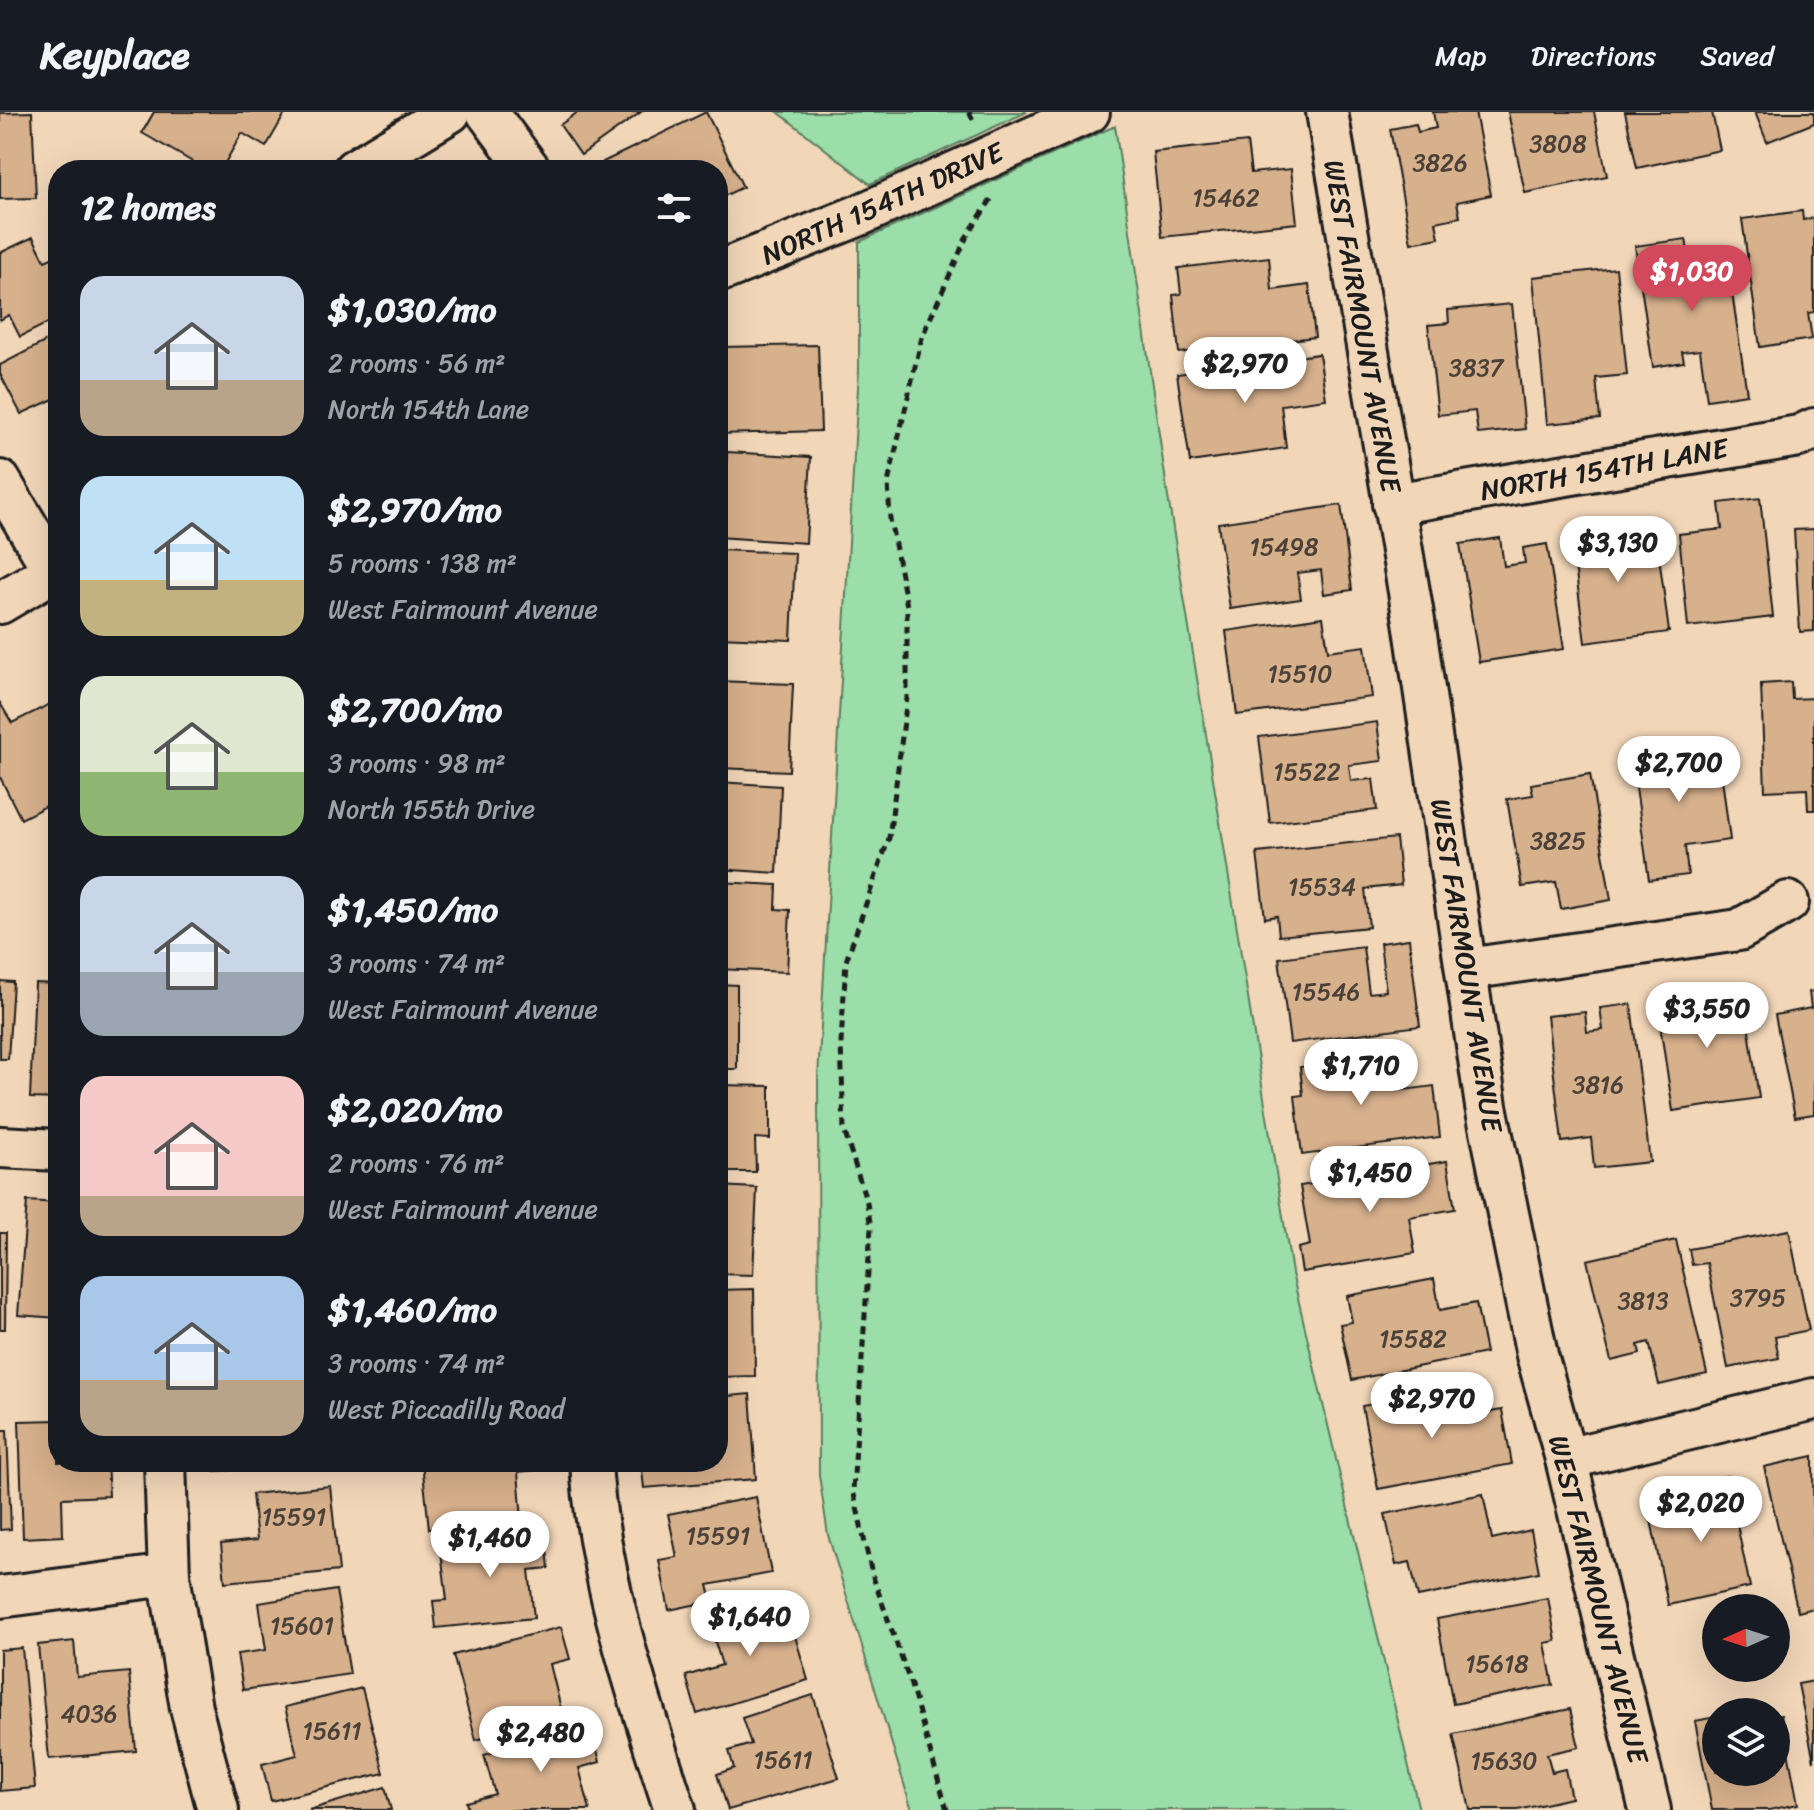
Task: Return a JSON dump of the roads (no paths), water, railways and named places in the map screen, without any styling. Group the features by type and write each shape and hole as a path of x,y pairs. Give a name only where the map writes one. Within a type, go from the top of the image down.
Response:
{"street":[{"path":"371,160 450,112"},
{"path":"487,112 523,160"},
{"name":"NORTH 154TH DRIVE","path":"728,268 860,215 1089,112"},
{"name":"WEST FAIRMOUNT AVENUE","path":"1327,112 1393,504 1489,1122 1537,1355 1566,1459 1650,1810"},
{"name":"NORTH 154TH LANE","path":"1393,504 1799,436 1814,429"},
{"path":"0,481 48,562"},
{"path":"0,603 48,579"},
{"path":"1467,969 1739,930 1788,902"},
{"path":"0,1147 48,1149"},
{"path":"1566,1459 1814,1399"},
{"path":"165,1472 169,1575 191,1708 218,1810"},
{"path":"592,1472 593,1502 636,1687 675,1810"},
{"path":"0,1597 169,1575"}]}
